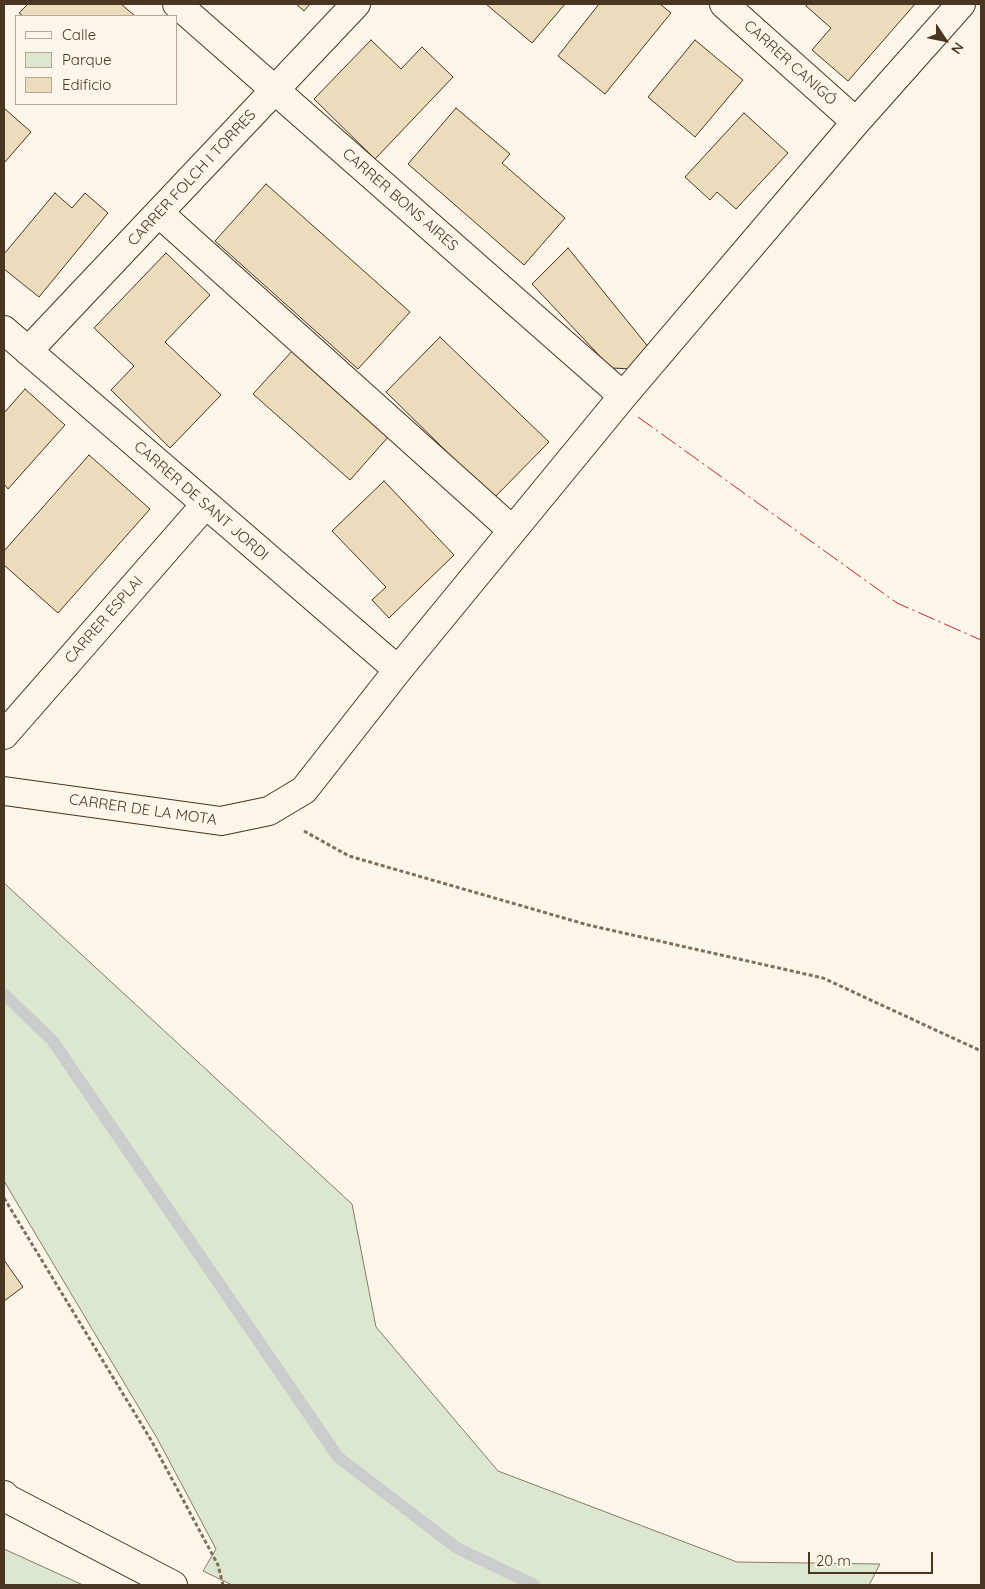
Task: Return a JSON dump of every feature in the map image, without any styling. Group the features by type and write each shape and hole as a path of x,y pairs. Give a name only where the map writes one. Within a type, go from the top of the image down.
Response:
{"street":[{"name":"CARRER BONS AIRES","path":"177,4 623,396"},
{"name":"CARRER FOLCH I TORRES","path":"28,351 356,4"},
{"name":"CARRER CANIGÓ","path":"724,4 856,122"},
{"name":"CARRER DE LA MOTA","path":"4,790 221,821 269,811 304,790 398,670 623,396 856,122 961,4"},
{"path":"159,213 512,530"},
{"name":"CARRER DE SANT JORDI","path":"4,330 398,670"},
{"name":"CARRER ESPLAI","path":"4,735 205,505"},
{"path":"5,1497 173,1585"}],"path":[{"path":"269,811 349,856 588,925 823,978 981,1051"},
{"path":"4,1198 151,1440 218,1565 223,1585"}],"green space":[{"path":"4,883 352,1204 376,1327 498,1471 737,1562 880,1564 869,1585 232,1585 203,1571 216,1549 157,1438 4,1181"},
{"path":"4,1549 83,1585 4,1585"}],"building":[{"path":"28,4 121,4 134,15 22,15 19,13"},
{"path":"296,4 310,4 304,11"},
{"path":"486,4 565,4 532,43"},
{"path":"599,4 660,4 671,13 605,94 558,56"},
{"path":"807,4 915,4 848,81 812,50 831,28 806,6"},
{"path":"371,40 401,69 422,47 453,77 375,159 314,99"},
{"path":"695,40 743,80 695,137 648,97"},
{"path":"4,108 31,132 4,163"},
{"path":"456,108 510,154 502,163 565,218 524,265 408,164"},
{"path":"744,113 788,153 736,209 717,192 710,200 685,177"},
{"path":"266,184 410,312 358,369 215,241"},
{"path":"55,193 72,208 85,193 108,213 39,297 4,269 4,254"},
{"path":"568,248 650,349 634,369 611,368 532,284"},
{"path":"166,253 210,295 165,342 221,395 170,448 111,390 134,366 94,328"},
{"path":"440,337 549,442 494,498 386,392"},
{"path":"293,350 389,436 350,480 253,394"},
{"path":"25,389 65,425 8,489 4,484 4,413"},
{"path":"89,455 150,509 58,613 4,565 4,551"},
{"path":"384,481 454,555 389,618 372,600 386,587 332,531"},
{"path":"4,1260 23,1287 4,1301"}],"waterway":[{"path":"4,994 52,1040 338,1457 457,1548 534,1585"}],"power":[{"path":"638,417 897,603 981,640"}]}
